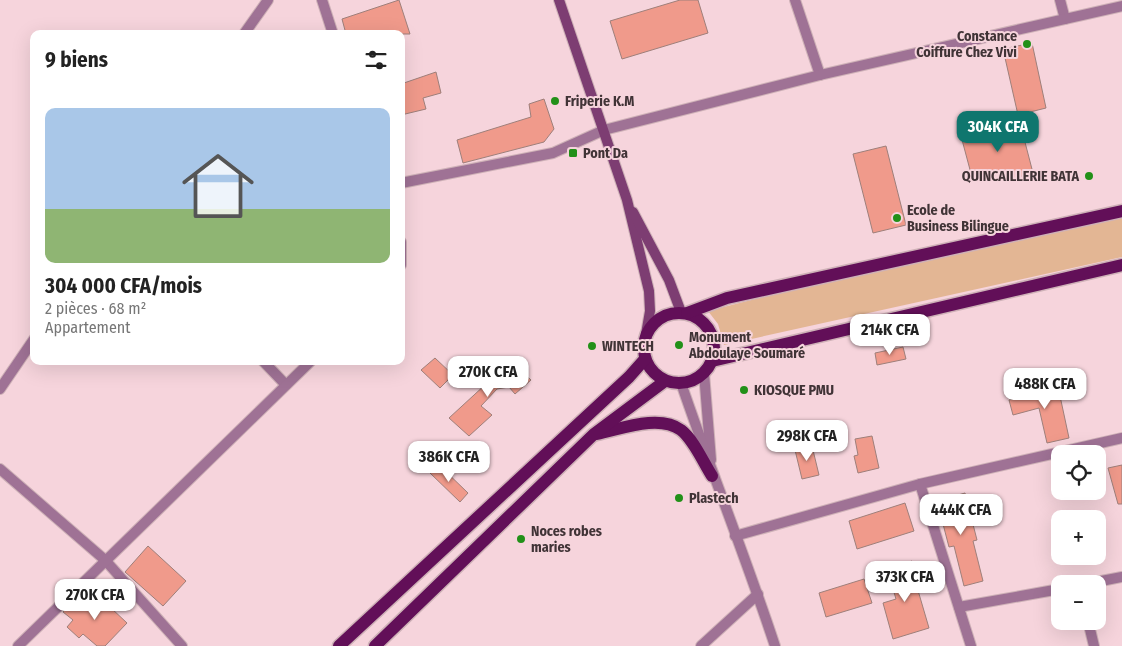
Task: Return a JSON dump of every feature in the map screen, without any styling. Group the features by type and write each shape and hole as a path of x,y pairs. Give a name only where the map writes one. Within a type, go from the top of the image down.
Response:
{"main road":[{"path":"559,0 627,200 649,291 650,311 643,350 645,359 655,374 666,381 681,383 696,379 704,373 712,360 714,346 710,331 700,320 684,313 661,263 627,200"},
{"path":"646,334 660,318 684,313 727,298 1122,211"},
{"path":"712,360 1122,265"},
{"path":"339,646 629,377 645,359"},
{"path":"375,646 594,434 666,381"},
{"path":"594,434 644,424 670,425 682,431 712,476"}],"street":[{"path":"247,30 268,0"},
{"path":"322,0 332,30"},
{"path":"795,0 820,75"},
{"path":"1060,0 1065,19"},
{"path":"405,182 553,153 604,130 820,75 1122,6"},
{"path":"0,388 30,345"},
{"path":"267,365 286,385"},
{"path":"18,646 307,365"},
{"path":"704,373 712,476"},
{"path":"681,383 712,476 758,594 775,646"},
{"path":"735,536 920,484 1122,438"},
{"path":"0,469 105,560 182,646"},
{"path":"920,484 971,646"},
{"path":"1106,580 1122,577"},
{"path":"959,608 1051,591"},
{"path":"701,646 758,594"},
{"path":"1090,630 1094,646"}],"shaded area":[{"path":"1122,218 1122,257 724,345 718,324 708,311 802,287"}],"building":[{"path":"399,0 410,34 405,34 405,30 345,30 342,19"},
{"path":"680,0 698,0 708,33 622,59 610,21"},
{"path":"1032,43 1046,108 1018,115 1003,49"},
{"path":"436,72 441,93 423,98 426,109 405,114 405,83"},
{"path":"544,99 554,129 544,142 463,163 457,140 531,117 529,104"},
{"path":"1020,123 1033,173 1004,181 1002,173 973,181 961,136"},
{"path":"886,146 906,225 873,233 853,154"},
{"path":"903,347 906,359 877,365 875,353"},
{"path":"435,358 453,375 440,388 421,370"},
{"path":"511,361 531,380 515,394 509,387 497,389 481,406 492,415 469,436 449,418"},
{"path":"1057,382 1069,438 1047,443 1039,408 1013,415 1009,400 1033,393 1032,386"},
{"path":"872,436 879,468 858,473 854,456 858,455 855,439"},
{"path":"812,446 819,475 802,479 795,450"},
{"path":"438,464 468,493 460,502 430,473"},
{"path":"1122,465 1122,504 1118,504 1108,468"},
{"path":"965,493 977,540 973,541 983,581 964,586 954,546 949,547 937,501"},
{"path":"905,503 914,531 857,549 849,521"},
{"path":"148,546 186,581 163,606 125,572"},
{"path":"912,561 919,587 917,587 929,628 893,639 883,603 896,599 887,569"},
{"path":"864,579 872,603 826,617 819,593"},
{"path":"94,592 127,623 105,646 97,646 83,634 79,638 67,627 73,620 63,612 74,601 80,607"}],"place":[{"name":"Constance Coiffure Chez Vivi","path":"1027,44"},
{"name":"Friperie K.M","path":"555,101"},
{"name":"Pont Da","path":"573,153"},
{"name":"QUINCAILLERIE BATA","path":"1089,176"},
{"name":"Ecole de Business Bilingue","path":"897,218"},
{"name":"Monument Abdoulaye Soumaré","path":"679,345"},
{"name":"WINTECH","path":"592,346"},
{"name":"KIOSQUE PMU","path":"744,390"},
{"name":"Plastech","path":"679,498"},
{"name":"Noces robes maries","path":"521,539"}]}
